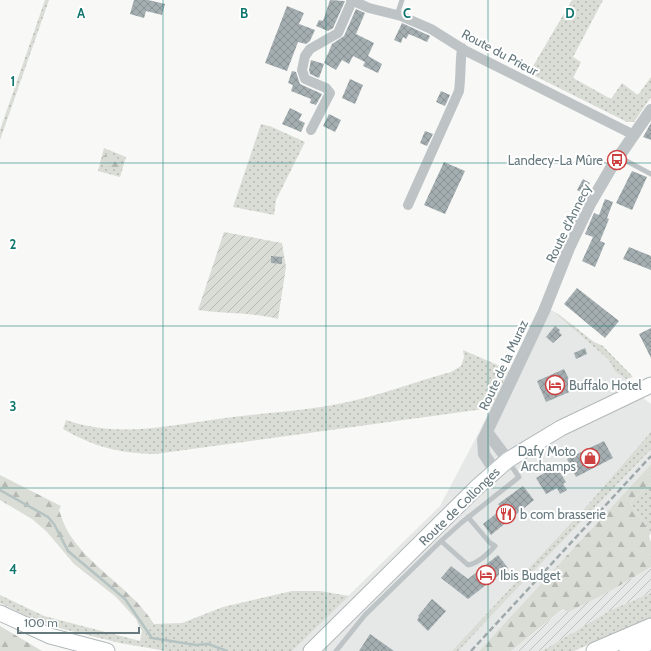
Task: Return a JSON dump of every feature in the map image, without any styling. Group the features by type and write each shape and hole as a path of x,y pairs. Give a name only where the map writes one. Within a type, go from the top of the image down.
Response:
{"highway":[{"path":"595,651 651,627"},
{"path":"628,651 651,641"}],"main road":[{"name":"Route de Collonges","path":"311,651 494,471 508,460 554,432 651,385"},
{"path":"0,613 50,636 107,651"}],"street":[{"name":"Route du Prieur","path":"351,0 397,15 431,29 462,48 634,135"},
{"path":"311,130 330,93 326,88 305,79 302,70 305,56 310,48 338,33 351,0"},
{"path":"408,205 459,91 462,73 460,63 462,48"},
{"name":"Route d'Annecy","path":"544,311 579,226 590,204 619,157 651,110"},
{"name":"Route de la Muraz","path":"494,471 484,454 482,441 544,311"},
{"name":"Route de la Muraz","path":"487,432 508,460"}],"lane":[{"path":"397,15 402,0"},
{"path":"619,157 651,174"},
{"path":"336,651 365,615 441,541 468,517 519,477 508,460"},
{"path":"441,541 468,565 472,564 492,549 495,546 490,543 468,517"}],"shaded area":[{"path":"541,305 557,313 557,315 609,360 615,372 626,379 635,392 651,404 651,464 479,651 292,651 440,506 479,432"},
{"path":"651,567 651,593 611,610 542,651 511,651 564,609 612,590"}],"green space":[{"path":"45,0 49,0 0,140 0,130"},
{"path":"572,0 603,0 573,57 581,62 573,78 611,99 622,83 638,95 651,77 651,97 634,122 627,122 529,73"},
{"path":"261,124 272,127 305,142 276,200 274,215 233,207"},
{"path":"104,148 126,157 120,177 98,171"},
{"path":"108,154 121,160 120,165 115,169 103,163 103,156"},
{"path":"224,232 282,243 286,267 278,319 258,315 198,310"},
{"path":"557,313 594,342 603,346 633,377 626,379 615,372 609,360 557,315"},
{"path":"463,350 509,370 491,408 155,454 142,454 107,448 85,440 63,429 66,420 104,428 142,429 338,404 451,372 461,366 464,357"},
{"path":"651,432 651,449 461,648 458,651 452,651 586,507"},
{"path":"651,464 651,483 630,503 651,533 649,536 651,542 651,567 612,590 568,612 563,609 511,651 479,651"},
{"path":"0,475 61,506 59,510 66,528 81,550 136,601 154,624 140,641 142,631 136,619 116,597 74,564 47,532 32,519 0,500"},
{"path":"651,483 651,533 630,503"},
{"path":"292,591 320,591 349,596 292,651 166,651 120,643 63,629 40,622 0,603 0,595 44,616 140,641 154,624 182,623 223,607"},
{"path":"651,593 651,618 574,651 542,651 611,610"},
{"path":"0,626 42,651 0,651"}],"building":[{"path":"134,0 148,0 165,4 162,15 146,11 144,18 130,14"},
{"path":"330,0 345,1 333,28 328,31 316,26 319,20 323,21"},
{"path":"287,6 304,13 299,24 315,30 310,41 306,44 298,42 287,71 265,63"},
{"path":"356,9 365,13 356,34 374,43 368,56 382,64 378,73 363,66 365,62 353,56 349,64 342,60 336,70 324,63 332,44 344,36"},
{"path":"402,23 430,36 427,42 409,34 406,39 403,37 401,43 394,40"},
{"path":"311,60 324,64 319,78 310,74 309,70"},
{"path":"292,71 296,72 300,84 322,94 316,105 310,103 311,99 291,91 293,85 288,83"},
{"path":"350,79 363,85 355,104 342,98"},
{"path":"441,91 450,95 445,106 436,102"},
{"path":"290,108 302,114 299,120 305,123 301,132 282,124"},
{"path":"329,114 341,120 335,132 323,126"},
{"path":"651,123 651,140 643,137"},
{"path":"425,131 433,134 427,146 420,143"},
{"path":"444,162 465,171 445,214 424,205"},
{"path":"632,171 647,177 632,210 616,203"},
{"path":"583,179 590,183 584,194 577,190"},
{"path":"605,199 613,202 607,218 609,219 600,241 605,243 595,267 582,261 593,237 585,234 594,213 599,215"},
{"path":"629,247 651,256 651,270 623,259"},
{"path":"271,256 282,257 282,264 271,263"},
{"path":"577,288 619,321 605,338 564,304"},
{"path":"555,326 560,330 559,332 562,335 553,343 546,337"},
{"path":"651,328 651,358 639,334"},
{"path":"585,348 587,354 576,359 574,353"},
{"name":"Buffalo Hotel","path":"564,369 574,390 546,402 537,381"},
{"name":"Dafy Moto Archamps","path":"604,441 613,458 576,477 567,459"},
{"path":"556,466 566,482 563,484 567,490 560,494 557,488 546,494 536,478"},
{"name":"b com brasserie","path":"523,486 534,500 491,535 483,524 502,509 498,504"},
{"name":"Ibis Budget","path":"498,555 508,568 468,599 441,578 451,566 468,579"},
{"path":"432,599 446,611 428,631 417,620 419,617 418,616"},
{"path":"370,634 394,651 359,651"}],"waterway":[{"path":"0,490 48,517 54,524 68,551 125,599 152,638 196,645 208,644 227,651"}],"railway":[{"path":"471,651 651,456"}],"place":[{"name":"Landecy-La Mûre","path":"617,160"},
{"name":"Buffalo Hotel","path":"555,385"},
{"name":"Dafy Moto Archamps","path":"590,458"},
{"name":"b com brasserie","path":"506,514"},
{"name":"Ibis Budget","path":"486,575"}]}
